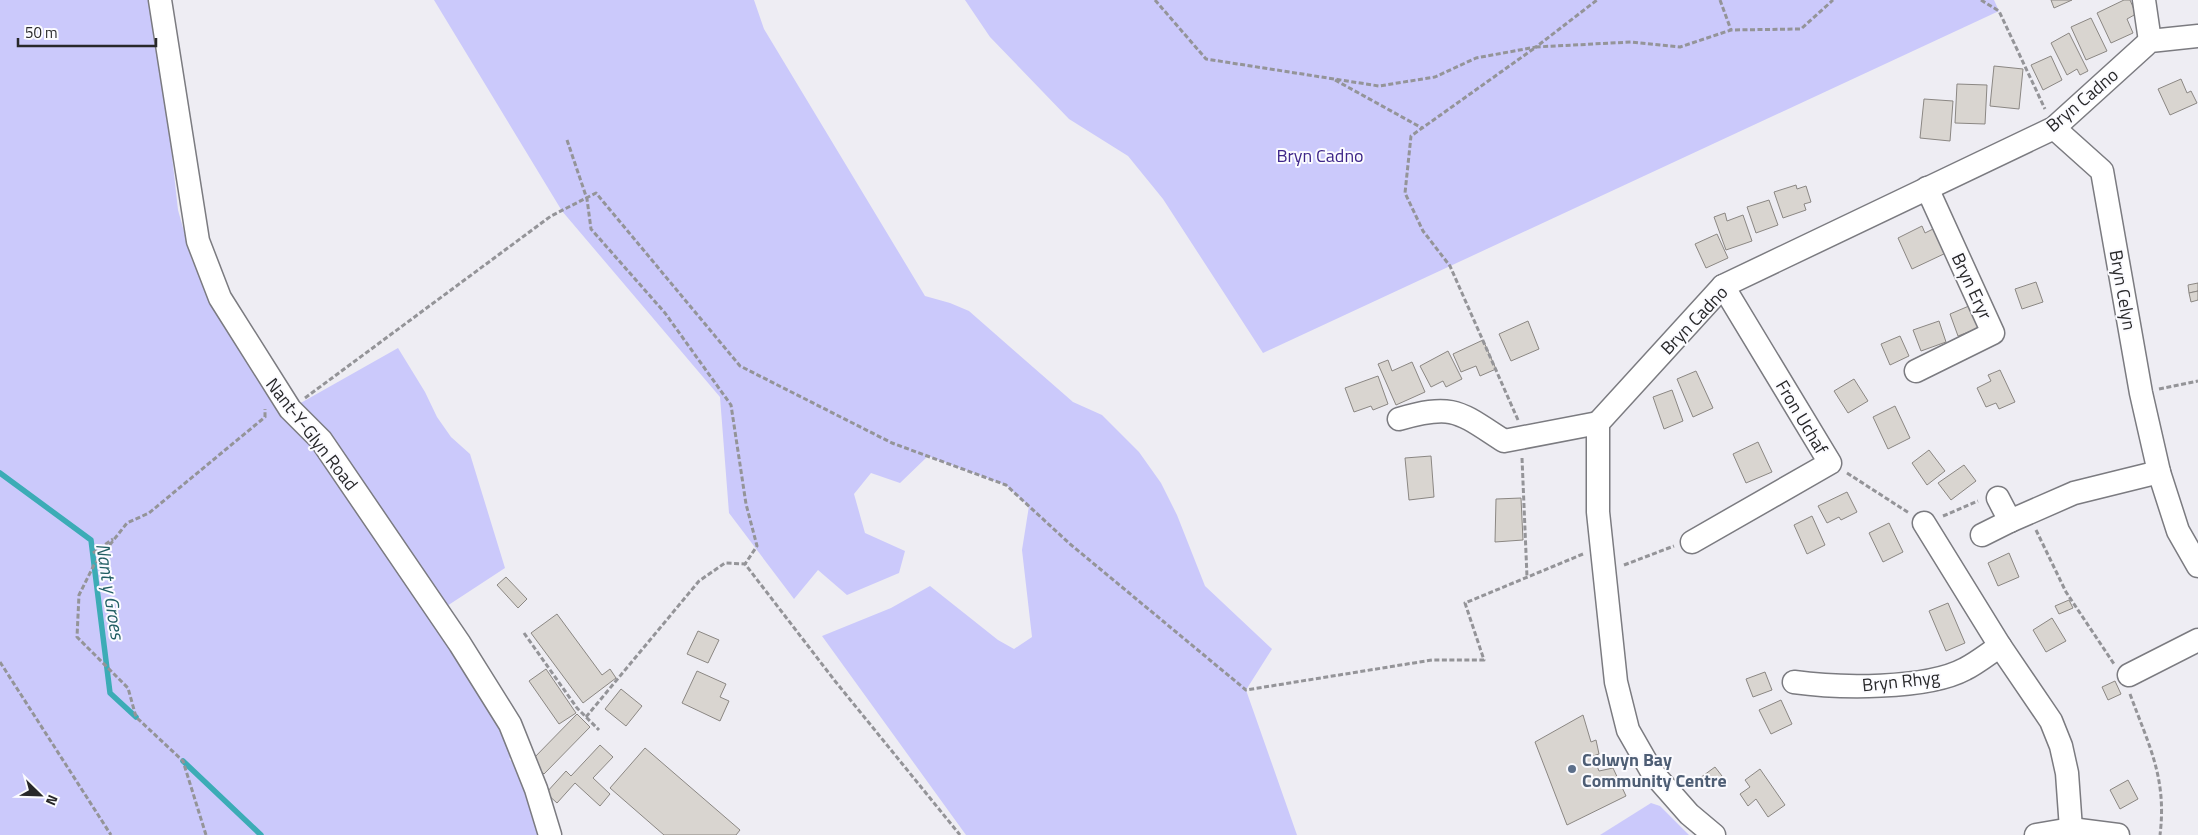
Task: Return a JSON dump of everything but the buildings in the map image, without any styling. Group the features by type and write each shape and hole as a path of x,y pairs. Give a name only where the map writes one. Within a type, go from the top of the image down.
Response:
{"street":[{"name":"Nant-Y-Glyn Road","path":"160,0 198,241 220,298 290,409 321,440 460,644 510,724 536,789 550,835"},
{"path":"2144,0 2150,41 2198,36"},
{"name":"Bryn Cadno","path":"1598,423 1722,286 2054,128 2150,41"},
{"name":"Bryn Celyn","path":"2054,128 2102,171 2141,393 2159,472 2178,531 2198,566"},
{"name":"Bryn Eryr","path":"1916,372 1993,333 1927,188"},
{"name":"Fron Uchaf","path":"1692,542 1830,462 1722,286"},
{"path":"1399,419 1421,413 1445,410 1458,412 1504,441 1598,423 1598,512 1606,571 1616,682 1628,730 1652,772 1689,814 1714,835"},
{"path":"1982,536 2010,521 2074,494 2159,472"},
{"path":"1998,498 2010,521"},
{"path":"1926,525 2000,646 2051,721 2061,746 2067,773 2071,829"},
{"path":"2129,675 2198,640"},
{"name":"Bryn Rhyg","path":"1794,682 1842,686 1929,682 1965,670 2000,646"},
{"path":"2036,835 2071,829 2118,835"}],"path":[{"path":"1155,0 1206,59 1379,86 1435,77 1476,58 1536,47 1631,42 1680,47 1731,30 1801,29 1833,0"},
{"path":"1450,266 1423,231 1405,192 1410,136 1536,47 1597,0"},
{"path":"1720,0 1731,30"},
{"path":"1981,0 1999,11 2054,128"},
{"path":"1332,79 1422,128"},
{"path":"567,140 587,199 591,229 665,313 731,405 746,504 757,546 746,564"},
{"path":"290,409 551,216 596,193 740,366 892,443 1006,485 1070,544 1246,690 1432,660 1484,660 1465,603 1602,546"},
{"path":"2141,393 2198,381"},
{"path":"206,835 183,761 136,717 128,688 76,637 79,595 94,565 127,522 149,513 265,417 265,408"},
{"path":"1830,462 1926,525 1991,495 1998,498"},
{"path":"93,553 115,538"},
{"path":"1606,571 1675,546 1692,542"},
{"path":"586,717 699,581 724,563 746,564"},
{"path":"746,564 835,681 960,835"},
{"path":"524,633 577,708 599,730"},
{"path":"0,662 111,835"}],"green space":[{"path":"0,0 151,0 160,47 178,210 192,260 224,324 257,379 290,409 398,348 425,392 437,417 451,437 470,454 505,568 447,606 315,446 471,675 515,754 509,759 521,769 545,835 0,835"},
{"path":"434,0 754,0 764,29 925,296 969,311 1073,402 1102,415 1139,452 1161,483 1177,515 1205,586 1272,649 1246,690 1297,835 966,835 822,636 891,608 930,586 998,640 1014,649 1032,637 1022,550 1029,506 1006,485 928,456 900,483 871,473 854,494 865,533 905,551 899,573 847,595 818,570 794,599 729,513 720,397 562,211"},
{"name":"Bryn Cadno","path":"965,0 1994,0 1999,11 1263,353 1163,199 1128,156 1069,119 990,37"},
{"path":"1651,803 1660,806 1689,835 1600,835"}],"waterway":[{"name":"Nant y Groes","path":"0,473 91,540 110,693 136,717"},
{"name":"Nant y Groes","path":"183,761 261,835"}],"place":[{"name":"Colwyn Bay Community Centre","path":"1572,769"}]}
